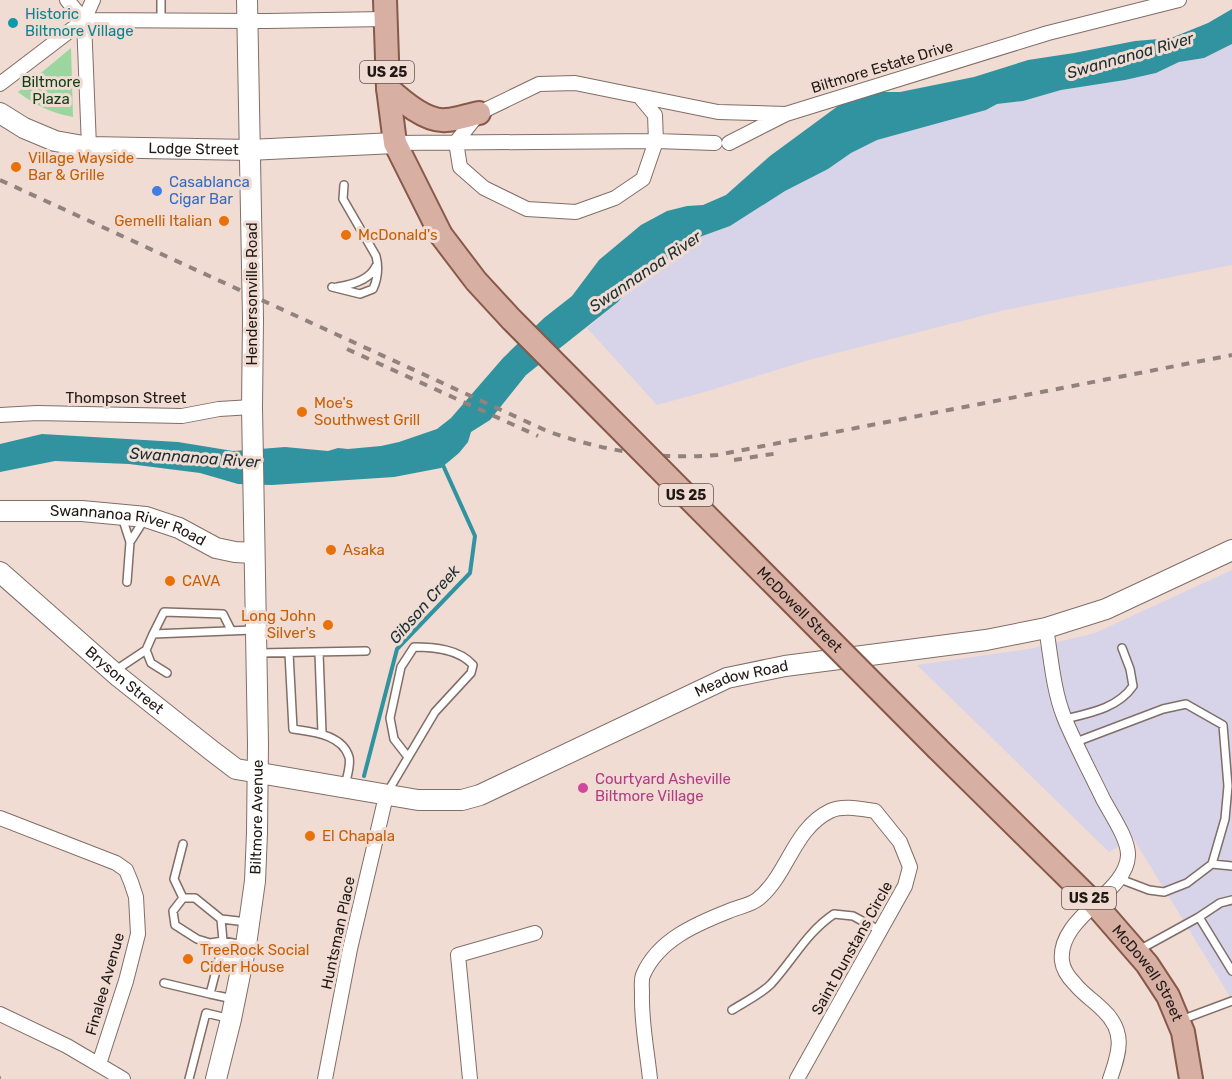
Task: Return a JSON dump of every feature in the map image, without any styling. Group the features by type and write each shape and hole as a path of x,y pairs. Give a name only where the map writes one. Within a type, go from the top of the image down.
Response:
{"main road":[{"name":"Hendersonville Road","path":"247,0 251,150 254,553"},
{"name":"US 25","path":"385,9 388,88 395,142"},
{"path":"388,88 407,105 432,118 444,121 479,113"},
{"name":"Lodge Street","path":"0,113 24,128 55,141 89,147 251,150 395,142"},
{"name":"McDowell Street","path":"395,142 441,235 476,281 938,749 1094,903 1136,952 1168,996 1179,1021 1191,1079"},
{"name":"Swannanoa River Road","path":"0,511 82,511 146,517 179,528 216,548 254,553"},
{"name":"Meadow Road","path":"258,772 386,796 441,801 462,800 480,795 707,686 752,671 986,640 1046,628 1115,606 1232,550"},
{"name":"Biltmore Avenue","path":"216,1079 244,955 255,879 258,772 254,553"},
{"name":"Bryson Street","path":"1,575 114,672 211,750 236,768 258,772"}],"street":[{"path":"67,0 84,20"},
{"path":"89,147 84,20 93,0"},
{"name":"Biltmore Estate Drive","path":"395,142 722,143 786,114 1048,33 1179,0"},
{"path":"0,84 84,20 247,21 385,9"},
{"path":"640,97 655,115 656,141 642,179 615,198 576,212 527,209 484,188 460,167 456,142 479,113 539,84 574,83 718,112 786,114"},
{"name":"Thompson Street","path":"0,415 37,413 182,416 219,409 252,407"},
{"path":"1046,628 1057,691 1065,719 1120,829 1129,855 1120,879 1077,922 1064,948 1062,962 1070,979 1102,1009 1117,1030 1119,1048 1110,1079"},
{"name":"Huntsman Place","path":"325,1079 350,949 386,796"},
{"name":"Saint Dunstans Circle","path":"650,1079 641,1014 642,977 655,955 674,938 711,918 757,900 775,882 784,864 811,825 831,811 853,807 875,811 900,842 907,859 910,867 905,886 797,1079"},
{"name":"Finalee Avenue","path":"0,818 116,863 126,870 131,882 135,897 138,934 126,981 99,1064"},
{"path":"470,1079 458,955 535,933"},
{"path":"0,1014 99,1064 116,1077"}],"lane":[{"path":"159,0 160,20"},
{"path":"344,185 343,199 376,256 378,263 377,279 373,289 367,293 360,294 332,287 355,283 371,274 378,263"},
{"path":"122,515 130,542 128,582"},
{"path":"130,542 146,517"},
{"path":"114,672 146,650 164,612 223,614 231,630"},
{"path":"153,634 256,630"},
{"path":"386,796 435,712 471,672 473,665 467,658 435,647 414,647 401,667 390,718 394,739 408,757"},
{"path":"1065,719 1094,712 1127,695 1133,686 1130,669 1122,648"},
{"path":"146,650 152,663 167,673"},
{"path":"256,653 366,651"},
{"path":"289,653 293,729 322,733 344,746 350,759 345,788"},
{"path":"319,653 322,733"},
{"path":"1076,742 1163,709 1186,704 1223,725 1227,786 1225,819 1212,864 1187,883 1164,892 1149,890 1120,879"},
{"path":"183,844 174,879 183,898"},
{"path":"1212,864 1232,866"},
{"path":"244,955 223,941 210,943 197,939 175,925 173,911 183,898 195,897 221,919 249,923"},
{"path":"1136,952 1220,903 1232,900"},
{"path":"732,1010 770,985 799,948 823,922 834,914 853,916 881,931"},
{"path":"1199,917 1232,971"},
{"path":"210,994 223,941 221,919"},
{"path":"219,959 244,955"},
{"path":"164,983 235,1000"},
{"path":"1179,1021 1232,1001"},
{"path":"189,1079 206,1013 231,1019"}],"shaded area":[{"path":"1232,44 1232,265 1005,310 809,360 657,405 587,328 677,250 694,239 730,226 785,191 877,140 986,110 997,104 1023,101 1061,90 1156,73 1179,62 1204,58"},
{"path":"1232,570 1232,1000 1133,838 1109,852 917,665 1029,649 1095,633"}],"green space":[{"name":"Biltmore Plaza","path":"71,48 73,117 44,108 18,92"}],"water":[{"name":"Swannanoa River","path":"1232,9 1232,44 1204,58 1179,62 1156,73 1125,80 1061,90 1023,101 997,104 986,110 877,140 785,191 730,226 694,239 677,250 641,283 625,293 618,302 526,375 490,420 471,432 468,442 459,453 441,468 394,477 272,485 238,484 200,473 129,464 55,461 0,472 0,444 42,434 178,442 233,451 285,447 328,451 338,448 381,446 437,429 451,418 503,358 544,318 572,296 599,260 641,225 667,211 703,205 726,195 770,156 857,92 900,92 974,77 1028,60 1135,41 1171,38 1208,23"}],"waterway":[{"name":"Gibson Creek","path":"364,776 397,649 470,573 475,536 442,463"}],"railway":[{"path":"0,180 547,431 610,449 652,455 717,455 1232,355"},
{"path":"347,349 538,436"},
{"path":"734,460 779,453"}],"place":[{"name":"Historic Biltmore Village","path":"13,23"},
{"name":"Village Wayside Bar & Grille","path":"16,167"},
{"name":"Casablanca Cigar Bar","path":"157,191"},
{"name":"Gemelli Italian","path":"224,221"},
{"name":"McDonald's","path":"346,235"},
{"name":"Moe's Southwest Grill","path":"302,412"},
{"name":"Asaka","path":"331,550"},
{"name":"CAVA","path":"170,581"},
{"name":"Long John Silver's","path":"328,625"},
{"name":"Courtyard Asheville Biltmore Village","path":"583,788"},
{"name":"El Chapala","path":"310,836"},
{"name":"TreeRock Social Cider House","path":"188,959"}]}
